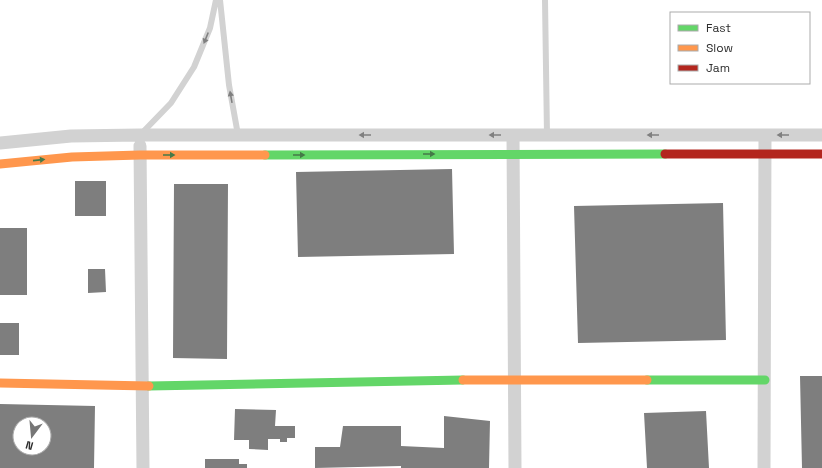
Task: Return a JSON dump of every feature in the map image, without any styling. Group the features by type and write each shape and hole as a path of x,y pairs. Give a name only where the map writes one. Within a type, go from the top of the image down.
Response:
{"street":[{"path":"0,143 71,136 140,135 822,134"},
{"path":"140,135 143,468"},
{"path":"238,135 242,155"},
{"path":"513,135 515,468"},
{"path":"764,468 765,135"},
{"path":"0,164 72,157 140,155 822,154"},
{"path":"0,383 142,386 514,379 765,380"}],"lane":[{"path":"140,135 171,103 194,67 210,28 216,0"},
{"path":"220,0 229,85 238,135"},
{"path":"545,0 547,135"}],"building":[{"path":"452,169 454,254 298,257 296,172"},
{"path":"75,181 106,181 106,216 75,216"},
{"path":"174,184 228,184 227,359 173,358"},
{"path":"723,203 726,340 578,343 574,206"},
{"path":"0,228 27,228 27,295 0,295"},
{"path":"88,269 105,269 106,292 88,293"},
{"path":"0,323 19,323 19,355 0,355"},
{"path":"800,376 822,376 822,468 802,468"},
{"path":"0,404 95,406 94,468 0,468"},
{"path":"235,409 276,410 275,426 295,426 295,438 287,438 287,442 280,442 280,439 268,439 268,450 249,449 249,440 234,440"},
{"path":"706,411 709,468 647,468 644,413"},
{"path":"444,416 490,421 489,468 401,468 401,466 315,468 315,447 340,447 343,426 401,426 401,446 444,448"},
{"path":"205,459 239,459 239,464 247,464 247,468 205,468"}],"traffic: fast":[{"path":"265,155 665,154"},
{"path":"149,386 463,380"},
{"path":"647,380 765,380"}],"traffic: slow":[{"path":"0,164 72,157 140,155 265,155"},
{"path":"463,380 647,380"},
{"path":"0,383 149,386"}],"traffic: jam":[{"path":"665,154 822,154"}]}
